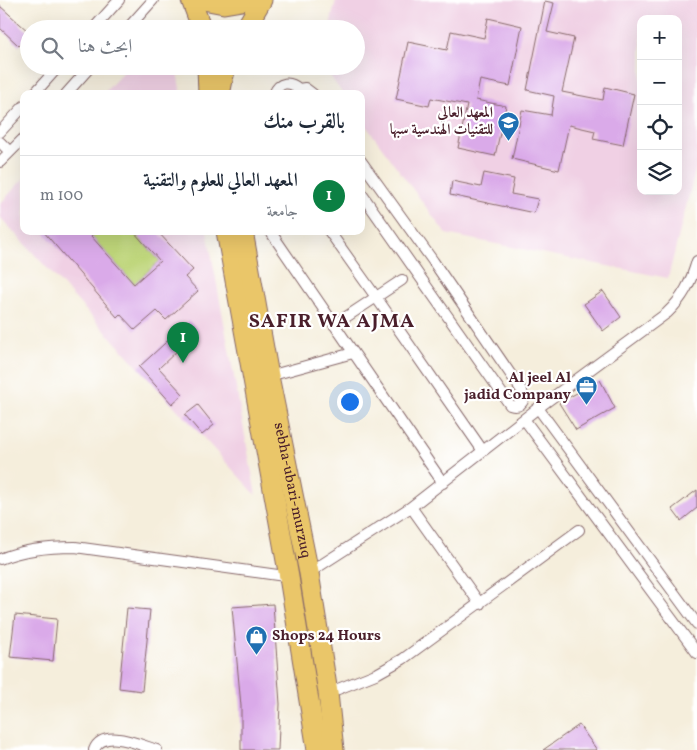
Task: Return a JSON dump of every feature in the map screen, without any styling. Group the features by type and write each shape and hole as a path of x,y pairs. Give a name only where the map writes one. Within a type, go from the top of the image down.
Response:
{"highway":[{"path":"191,0 199,20"},
{"path":"203,0 224,4 248,0"},
{"path":"250,20 262,0"},
{"path":"207,75 208,90"},
{"path":"221,90 224,75"},
{"name":"sebha-ubari-murzuq","path":"227,235 289,577 317,750"},
{"name":"sebha-ubari-murzuq","path":"244,235 269,376 309,573 328,693 334,750"}],"street":[{"path":"101,20 119,0"},
{"path":"135,20 153,0"},
{"path":"38,90 51,75"},
{"path":"70,90 84,75"},
{"path":"276,90 279,86 286,83 294,85 297,90"},
{"path":"0,132 20,110"},
{"path":"0,142 10,152"},
{"path":"0,162 20,142"},
{"path":"365,168 433,261 523,394 524,399 521,404 510,405 365,198"},
{"path":"273,235 442,483"},
{"path":"332,235 482,451"},
{"path":"416,272 433,261"},
{"path":"0,559 10,554 31,549 75,547 289,577 309,573 411,507 538,408 671,309 689,285 697,261"},
{"path":"334,324 402,280"},
{"path":"269,376 353,353"},
{"path":"538,408 697,624"},
{"path":"524,419 695,647"},
{"path":"411,507 480,604"},
{"path":"328,693 369,677 395,664 480,604 579,530"},
{"path":"636,569 650,560"},
{"path":"94,750 101,740 110,738 157,750"}],"shaded area":[{"name":"المعهد العالي للتقنيات الهندسية سبها","path":"336,0 697,0 697,163 668,278 446,234 365,124 365,90 340,90 329,75 365,75 365,20 331,20"},
{"path":"121,75 178,75 180,90 107,90"},
{"path":"20,182 20,235 208,235 256,495 0,217 0,204"}],"green space":[{"path":"137,235 160,261 134,284 91,236"}],"building":[{"path":"545,1 554,3 547,32 574,38 562,92 603,100 605,87 634,94 623,145 593,139 595,131 569,125 559,170 512,159 522,110 551,115 554,96 527,90"},
{"path":"0,6 20,24 20,45 19,46 0,28"},
{"path":"488,18 522,26 510,86 480,80 476,100 506,106 495,156 458,148 467,105 431,98 429,106 396,99 408,42 447,50 451,31 484,38"},
{"path":"484,173 514,179 511,194 538,199 534,213 450,195 452,181 481,187"},
{"path":"46,235 92,235 134,284 160,261 137,235 161,235 193,270 185,277 198,291 166,320 157,311 135,330 120,314 117,317"},
{"path":"603,291 621,317 603,331 584,304"},
{"path":"189,321 198,331 159,368 183,394 172,404 139,367"},
{"name":"Al jeel Al jadid Company","path":"600,380 615,408 576,430 559,403"},
{"path":"198,405 214,425 202,435 185,415"},
{"path":"697,490 697,508 681,521 672,509"},
{"name":"Shops 24 Hours","path":"273,604 280,704 278,750 241,750 241,706 232,607"},
{"path":"127,608 150,610 142,691 119,688"},
{"path":"15,615 57,619 53,661 10,657"},
{"path":"579,725 597,750 543,750"}],"place":[{"name":"المعهد العالي للتقنيات الهندسية سبها","path":"509,141"},
{"name":"المعهد العالي للعلوم والتقنية","path":"183,363"},
{"name":"Al jeel Al jadid Company","path":"587,406"},
{"name":"Shops 24 Hours","path":"256,655"}],"district":[{"name":"SAFIR WA AJMA","path":"332,322"}]}
